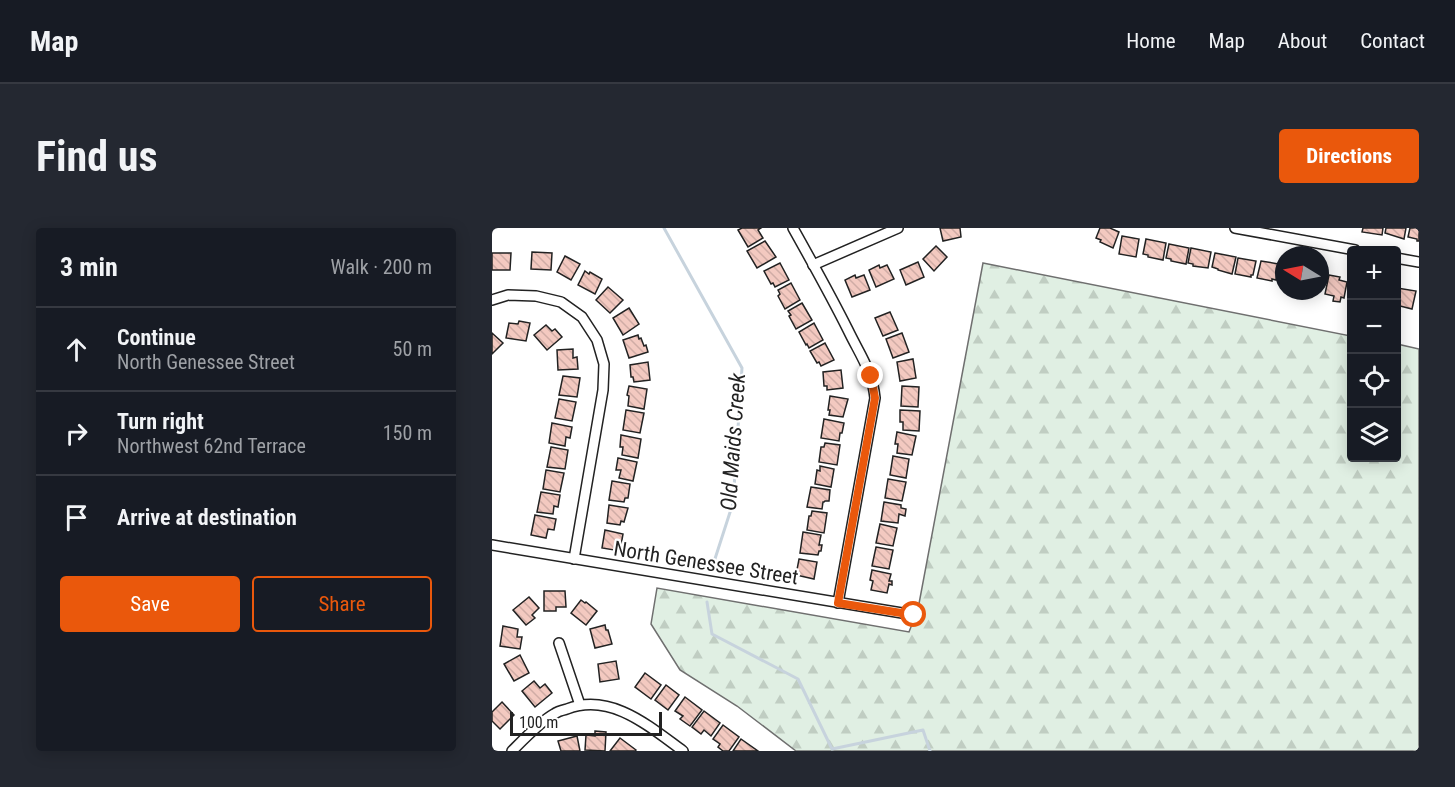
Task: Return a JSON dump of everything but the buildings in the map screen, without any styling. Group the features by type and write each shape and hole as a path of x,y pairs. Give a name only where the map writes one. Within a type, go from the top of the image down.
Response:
{"street":[{"path":"793,228 865,362 871,376 875,398 838,603"},
{"path":"813,265 898,228"},
{"path":"1235,228 1347,249"},
{"path":"1401,259 1419,262"},
{"path":"492,300 508,295 536,296 561,302 582,317 597,340 604,364 603,390 574,559"},
{"name":"North Genessee Street","path":"492,546 914,615"},
{"path":"559,643 580,705"},
{"path":"513,751 554,713 580,705 598,704 612,707 639,719 683,751"}],"green space":[{"path":"983,263 1347,335 1347,462 1401,462 1401,345 1419,349 1419,751 796,751 737,706 680,670 651,624 657,588 909,632 918,609"}],"waterway":[{"name":"Old Maids Creek","path":"664,228 742,368 733,503 713,565"},
{"name":"Old Maids Creek","path":"707,602 712,634 798,679 832,749 923,730 930,751"}],"route":[{"path":"871,376 875,398 838,603 914,615"}]}
